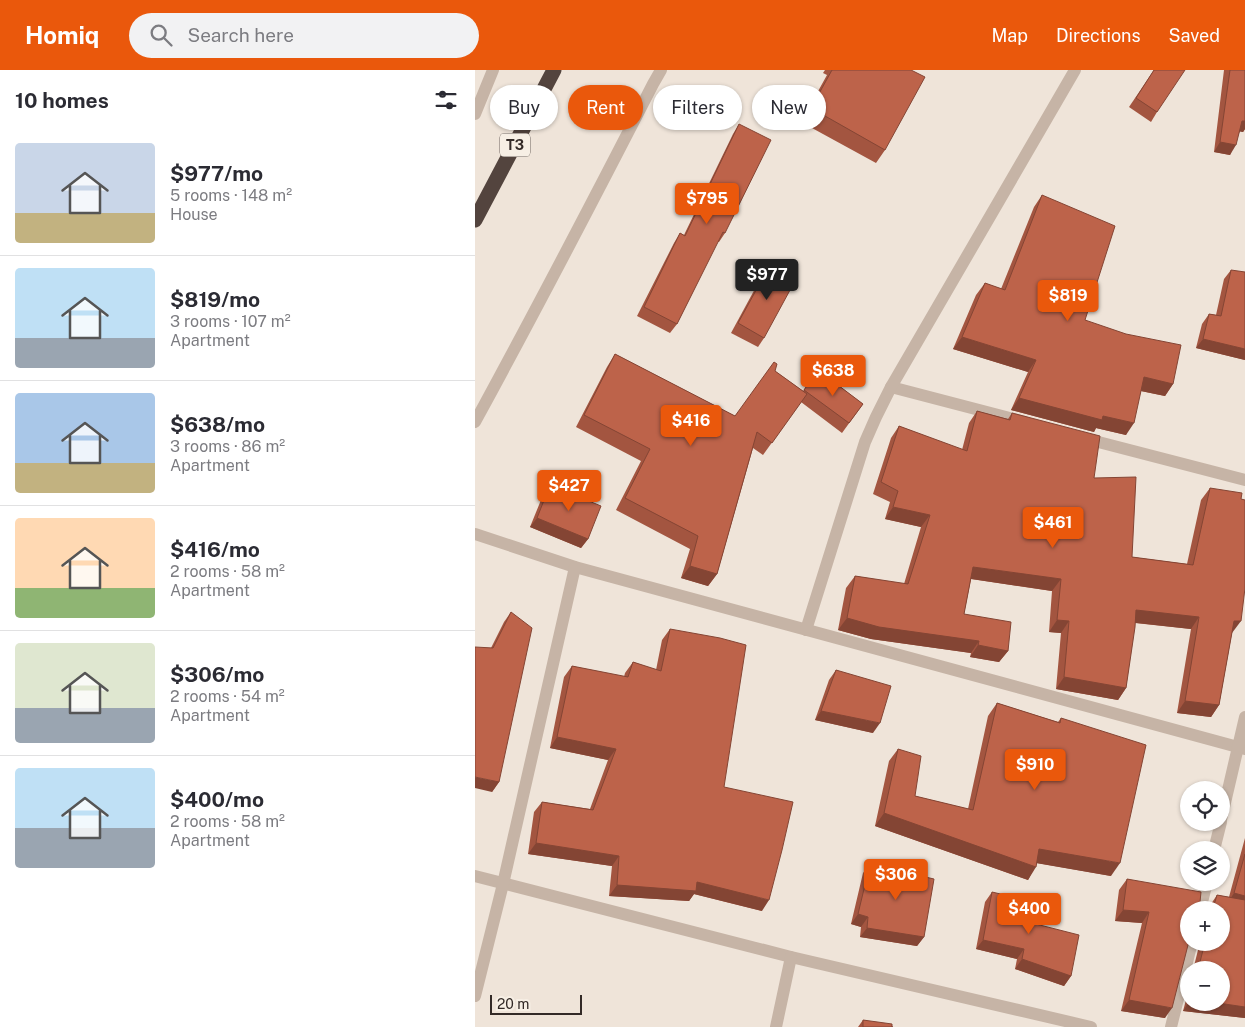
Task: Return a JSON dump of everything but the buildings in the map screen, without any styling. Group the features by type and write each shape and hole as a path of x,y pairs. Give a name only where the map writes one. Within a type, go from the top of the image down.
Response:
{"highway":[{"name":"T3","path":"475,220 554,70"}],"street":[{"path":"475,114 493,70"},
{"path":"475,422 661,70"},
{"path":"805,630 865,442 876,417 891,387 1075,70"},
{"path":"891,387 1034,425"},
{"path":"1073,435 1245,480"},
{"path":"475,534 575,567 1241,748"},
{"path":"475,996 503,884 575,567"},
{"path":"1230,788 1241,748 1245,717"},
{"path":"475,876 791,958 1091,1027"},
{"path":"1171,1027 1190,951"},
{"path":"776,1027 791,958"}]}
